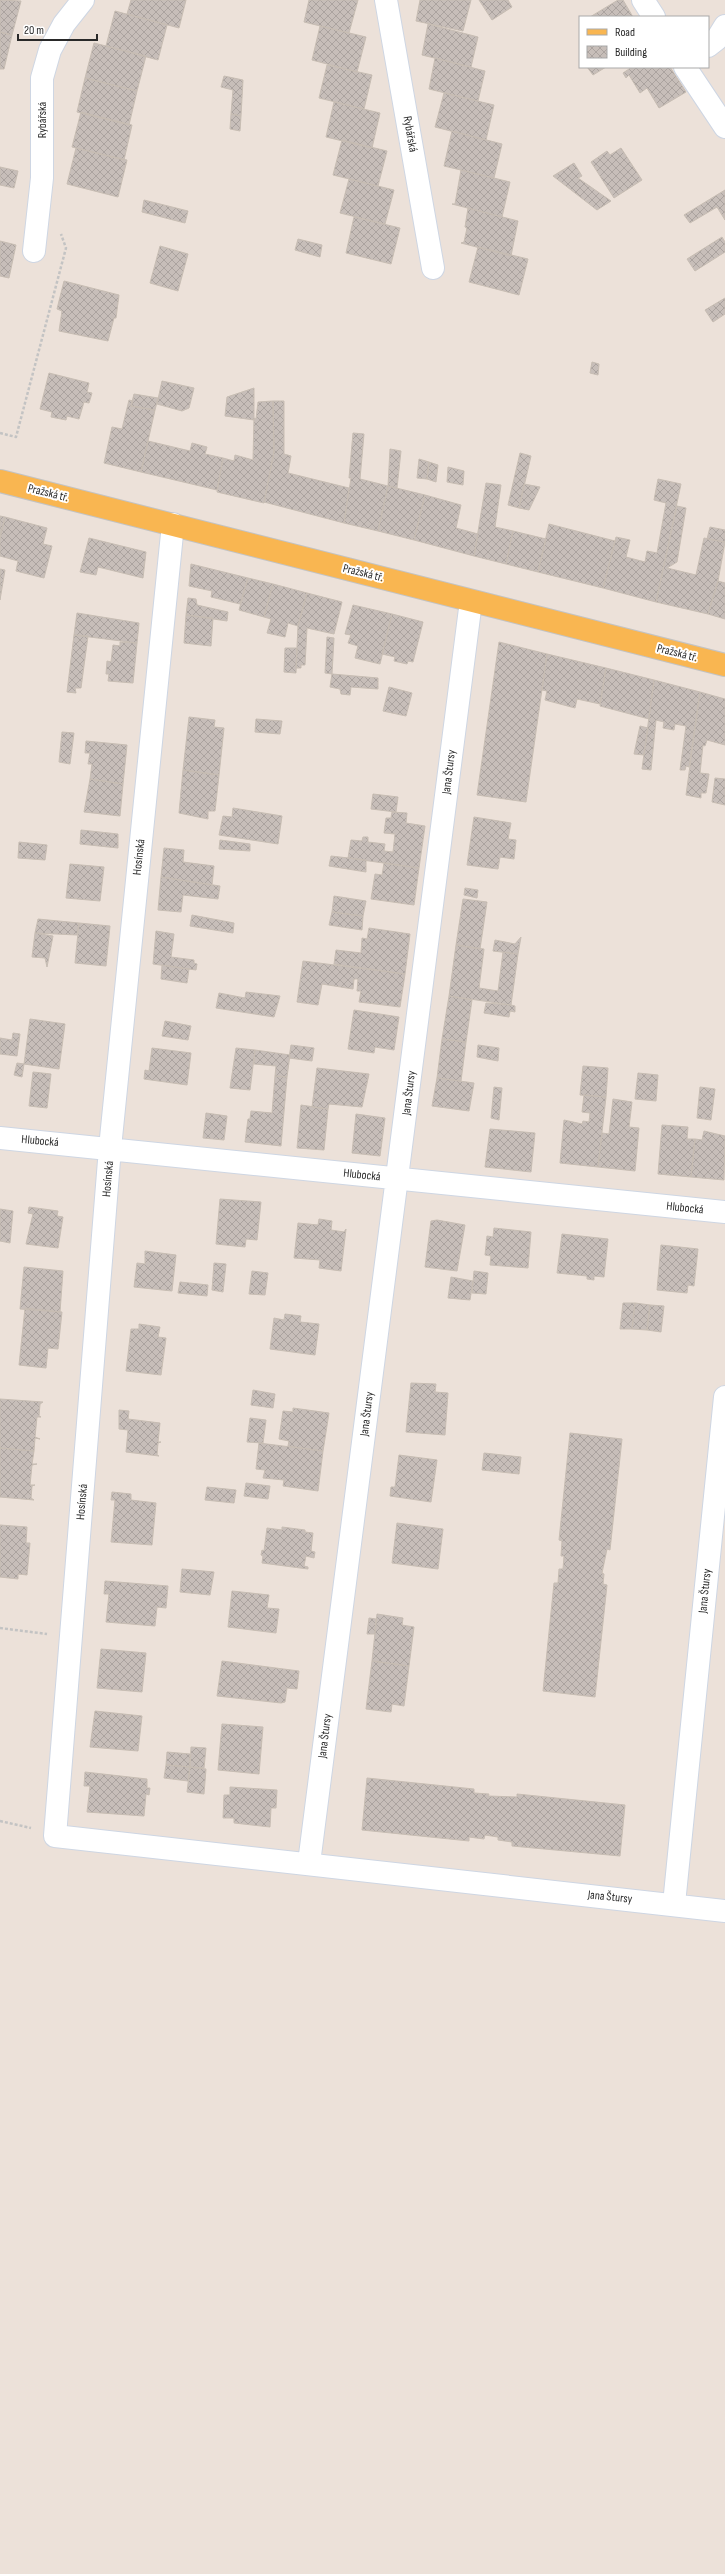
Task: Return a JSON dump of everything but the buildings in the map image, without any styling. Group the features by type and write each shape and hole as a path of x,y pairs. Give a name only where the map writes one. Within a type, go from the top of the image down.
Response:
{"main road":[{"name":"Pražská tř.","path":"0,482 173,524 725,665"}],"street":[{"name":"Rybářská","path":"34,251 42,178 42,78 50,50 64,24 83,0"},
{"name":"Rybářská","path":"386,0 433,268"},
{"path":"644,0 653,16"},
{"path":"709,45 717,39 725,26"},
{"path":"686,68 725,127"},
{"name":"Hosínská","path":"56,1836 110,1148 173,524"},
{"name":"Jana Štursy","path":"471,601 309,1863 725,1911"},
{"name":"Hlubocká","path":"0,1138 110,1148 725,1212"},
{"name":"Jana Štursy","path":"674,1904 725,1397"},
{"path":"56,1836 309,1863"}],"path":[{"path":"0,433 16,437 66,248 59,227"},
{"path":"0,1628 35,1632"},
{"path":"0,1821 17,1823 56,1836"}]}
